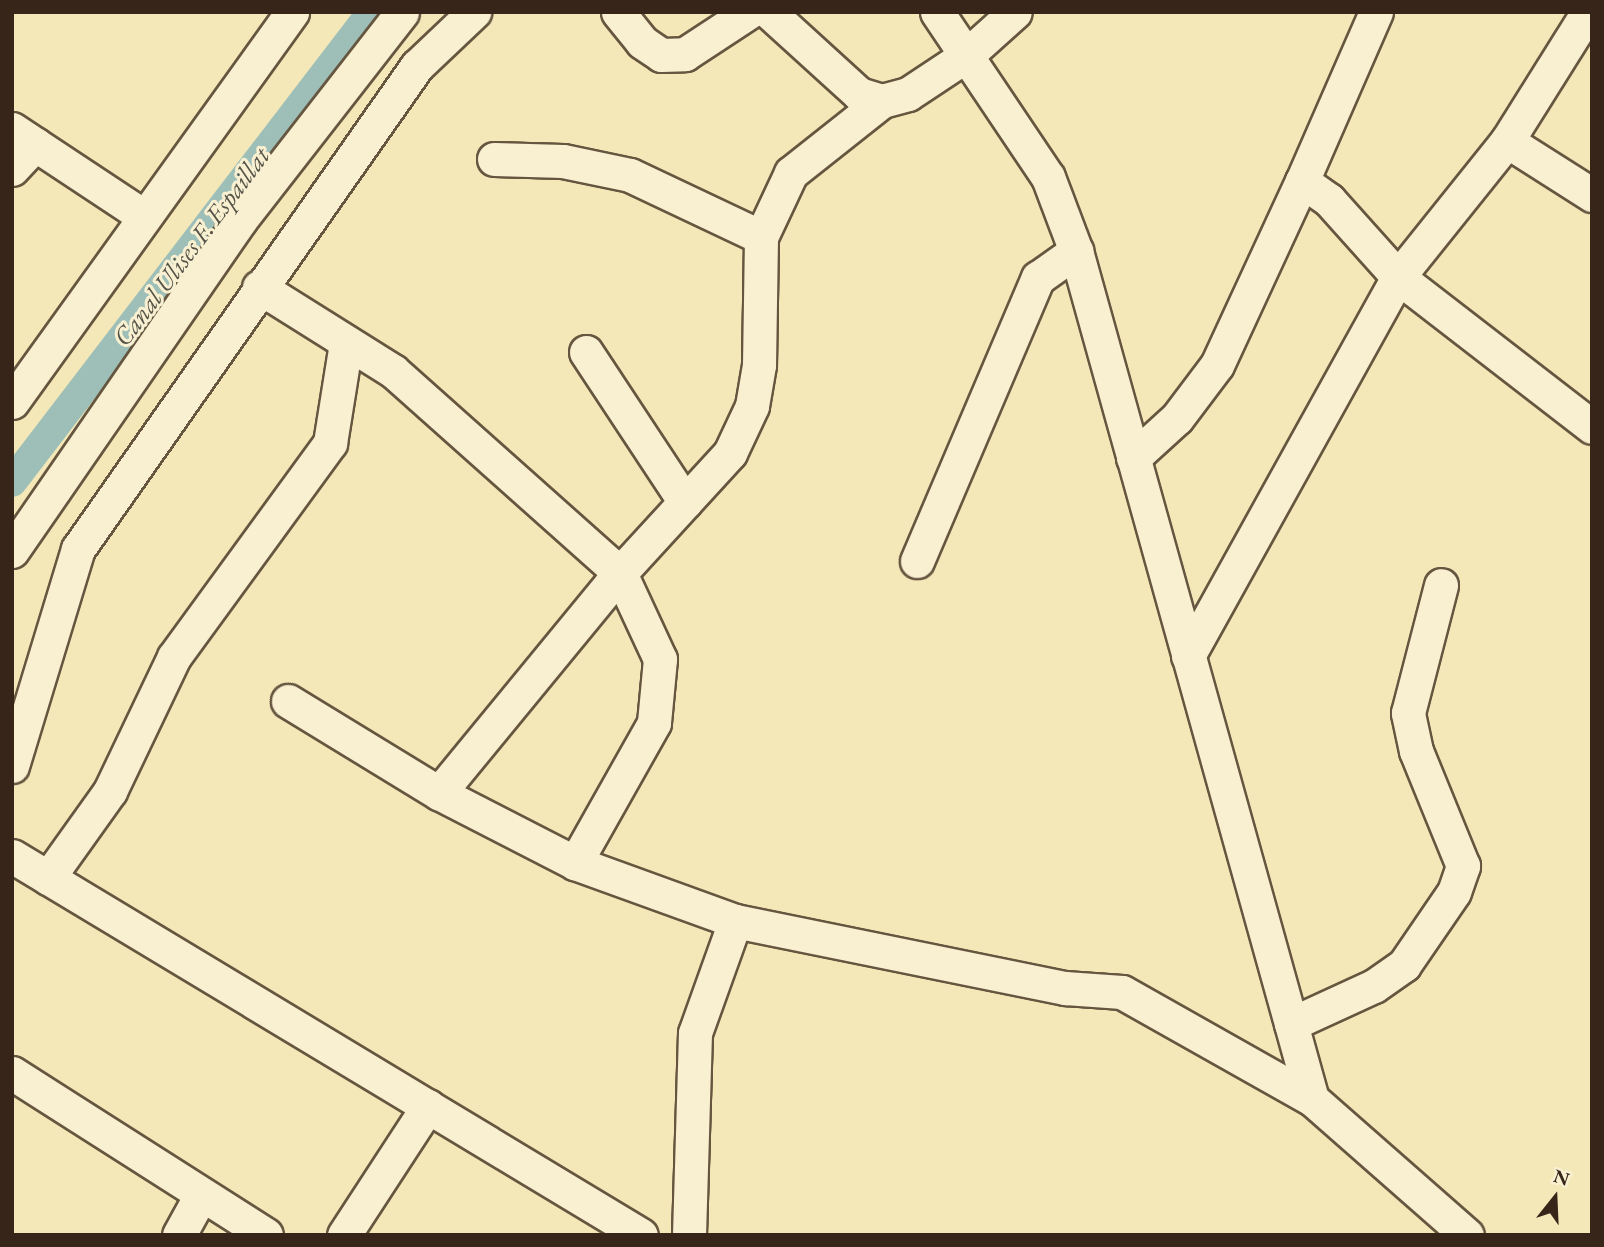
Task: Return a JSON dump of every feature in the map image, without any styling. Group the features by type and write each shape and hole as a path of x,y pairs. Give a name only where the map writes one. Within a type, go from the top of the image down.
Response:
{"street":[{"path":"12,402 292,12"},
{"path":"12,551 242,219 402,12"},
{"path":"12,766 78,549 259,287 417,66 474,12"},
{"path":"618,12 642,42 661,55 685,54 749,12"},
{"path":"769,12 859,94 882,101"},
{"path":"937,12 1048,177 1076,251 1312,1099"},
{"path":"439,793 620,573 730,453 752,406 759,365 761,237 791,173 882,101 908,94 967,55 1015,12"},
{"path":"1188,656 1398,277 1507,141 1588,12"},
{"path":"1133,458 1177,418 1217,365 1303,181 1374,13"},
{"path":"12,169 23,136 145,217"},
{"path":"1507,141 1592,195"},
{"path":"494,159 563,161 630,175 761,237"},
{"path":"1303,181 1329,200 1398,277 1592,427"},
{"path":"917,561 1038,278 1076,251"},
{"path":"259,287 393,371 620,573 660,659 654,723 575,863"},
{"path":"48,878 110,791 174,657 330,443 346,344"},
{"path":"586,352 685,502"},
{"path":"1291,1024 1374,986 1404,965 1454,892 1463,866 1419,762 1408,713 1441,585"},
{"path":"288,701 439,793 575,863 735,921 1065,988 1122,992 1312,1099 1467,1235"},
{"path":"12,856 641,1235"},
{"path":"689,1235 695,1033 735,921"},
{"path":"12,1073 266,1235"},
{"path":"344,1235 428,1106"},
{"path":"179,1235 201,1195"}],"waterway":[{"name":"Canal Ulises F. Espaillat","path":"12,482 372,12"}]}
